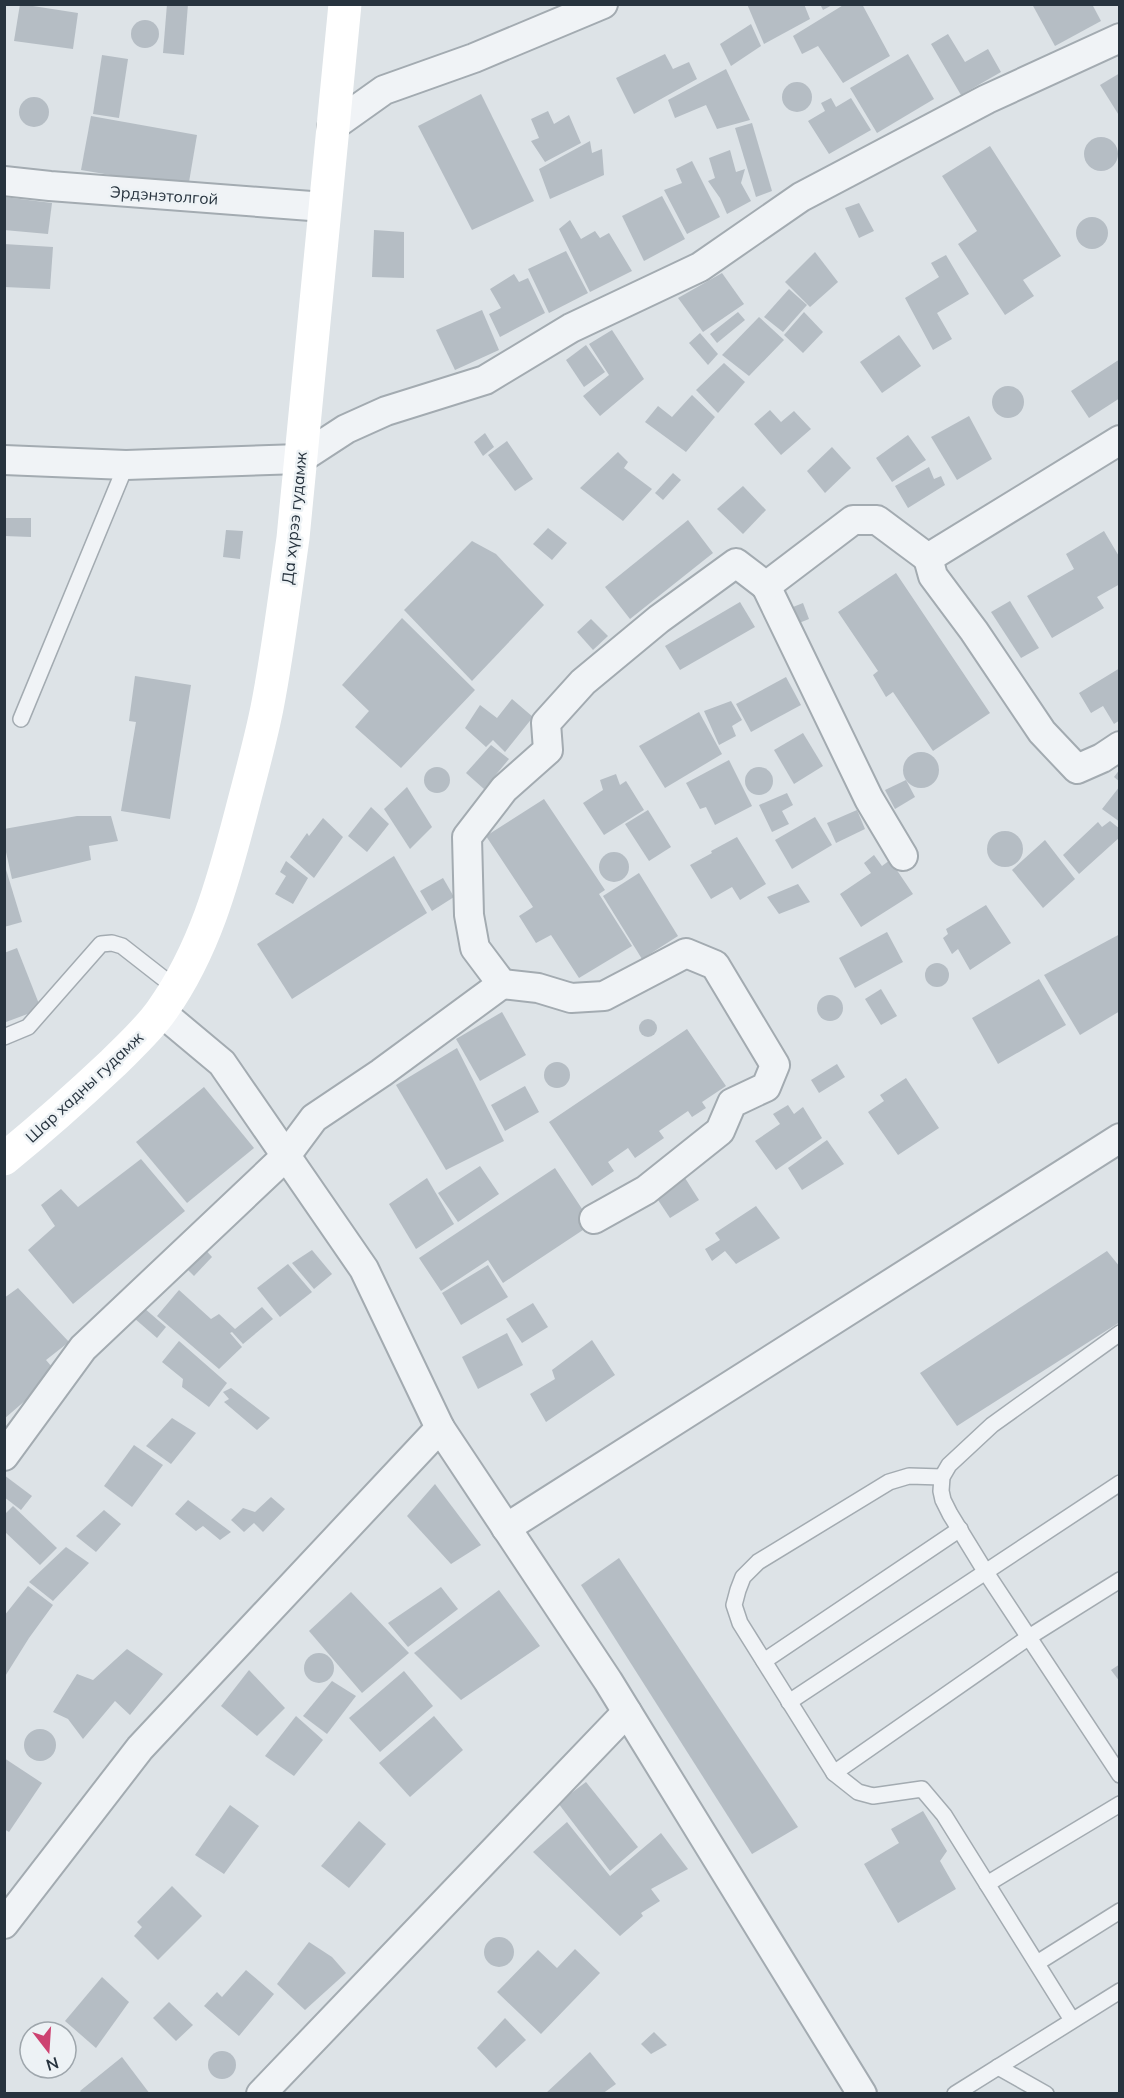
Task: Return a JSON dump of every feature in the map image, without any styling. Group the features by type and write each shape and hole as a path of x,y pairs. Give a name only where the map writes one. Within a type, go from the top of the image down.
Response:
{"main road":[{"name":"Да хүрээ гудамж","path":"169,1000 213,913 260,739 283,616 293,538 345,4"},
{"name":"Шар хадны гудамж","path":"4,1159 92,1083 132,1044 169,1000"}],"street":[{"path":"332,127 384,90 474,58 603,4"},
{"path":"4,460 126,465 300,459 346,429 386,411 485,380 571,328 700,267 801,197 987,99 1119,38"},
{"name":"Эрдэнэтолгой","path":"4,181 324,207"},
{"path":"928,558 1119,440"},
{"path":"766,585 853,520 877,520 928,558 933,576 974,631 1042,732 1077,769 1102,758 1119,746"},
{"path":"502,984 475,948 469,915 467,837 504,789 548,750 546,723 583,682 659,620 736,563 766,585 869,799 903,856"},
{"path":"4,1456 83,1348 285,1157 314,1118 381,1073 502,984 538,988 571,998 604,996 686,952 715,965 775,1065 766,1087 732,1103 720,1131 646,1190 594,1219"},
{"path":"169,1000 222,1063 364,1269 440,1428 627,1712 862,2094"},
{"path":"506,1528 1119,1138"},
{"path":"4,1924 140,1748 440,1428"},
{"path":"261,2094 627,1712"}],"lane":[{"path":"21,719 126,465"},
{"path":"4,1037 28,1027 101,944 112,943 122,946 169,1000"},
{"path":"1119,1333 992,1425 949,1465 942,1477 941,1491 943,1500 985,1571 1119,1776"},
{"path":"942,1477 909,1476 889,1482 758,1562 743,1577 734,1605 740,1623 834,1773 858,1792 873,1796 922,1789 960,1839 1072,2020"},
{"path":"789,1702 1119,1483"},
{"path":"764,1661 960,1529"},
{"path":"834,1773 1029,1638 1119,1580"},
{"path":"987,1884 1119,1804"},
{"path":"1037,1963 1119,1911"},
{"path":"955,2094 1119,1991"},
{"path":"998,2067 1046,2094"}],"building":[{"path":"20,4 78,13 73,49 14,41"},
{"path":"167,4 188,4 184,55 163,53"},
{"path":"747,4 804,4 810,19 764,44"},
{"path":"820,4 834,4 823,10"},
{"path":"845,4 862,4 890,56 843,83 818,46 802,54 793,36"},
{"path":"1032,4 1092,4 1101,21 1055,46"},
{"path":"145,20 155,24 159,34 155,44 145,48 135,44 131,34 135,24"},
{"path":"751,24 761,46 731,66 720,44"},
{"path":"948,34 965,62 988,49 1001,72 961,95 931,44"},
{"path":"665,54 673,69 689,62 697,79 634,114 616,78"},
{"path":"908,54 934,99 877,133 850,88"},
{"path":"102,55 128,59 119,118 93,114"},
{"path":"726,69 750,120 717,129 706,105 675,118 668,100"},
{"path":"1120,73 1120,117 1100,85"},
{"path":"797,82 808,86 812,97 808,108 797,112 786,108 782,97 786,86"},
{"path":"481,94 534,201 472,230 418,126"},
{"path":"34,97 40,98 48,106 48,118 40,126 34,127 28,126 20,118 19,112 20,106 28,98"},
{"path":"831,98 836,107 851,98 871,130 829,154 808,121 825,111 821,103"},
{"path":"548,111 554,124 569,115 581,143 545,162 531,141 539,138 531,119"},
{"path":"91,116 197,135 188,188 81,170"},
{"path":"752,123 772,191 756,197 735,128"},
{"path":"1101,137 1113,142 1118,154 1113,166 1101,171 1089,166 1084,154 1089,142"},
{"path":"590,141 592,153 602,149 604,175 550,199 539,169"},
{"path":"990,146 1061,256 1023,280 1034,296 1005,315 958,244 977,231 942,176"},
{"path":"730,150 736,172 745,169 741,183 751,201 727,214 720,198 708,181 715,178 709,158"},
{"path":"692,161 720,217 687,234 664,190 682,183 676,169"},
{"path":"662,196 685,239 644,261 622,216"},
{"path":"4,197 52,203 48,234 4,230"},
{"path":"859,203 874,231 859,238 845,208"},
{"path":"1092,217 1104,221 1108,233 1104,245 1092,249 1080,245 1076,233 1080,221"},
{"path":"570,220 581,239 595,231 600,238 609,233 632,271 590,292 559,229"},
{"path":"374,230 404,232 404,278 372,277"},
{"path":"4,244 53,247 50,289 4,287"},
{"path":"566,251 588,293 549,313 528,269"},
{"path":"815,252 838,282 810,307 785,282"},
{"path":"946,255 969,294 937,313 952,339 933,350 905,298 939,277 931,263"},
{"path":"722,273 744,304 703,332 678,298"},
{"path":"514,274 519,282 528,278 545,313 500,337 489,314 501,308 490,289"},
{"path":"789,289 807,305 783,332 764,317"},
{"path":"482,310 499,350 455,370 436,330"},
{"path":"738,312 745,320 717,343 710,334"},
{"path":"804,312 823,332 803,353 784,335"},
{"path":"759,317 784,340 749,376 722,355"},
{"path":"612,330 644,379 600,416 583,396 609,375 589,344"},
{"path":"700,333 718,354 708,365 689,343"},
{"path":"899,335 921,366 882,393 860,362"},
{"path":"586,345 605,372 584,387 566,360"},
{"path":"1120,359 1120,398 1089,418 1071,391"},
{"path":"724,363 745,382 718,413 696,390"},
{"path":"1008,386 1019,391 1024,402 1019,413 1008,418 997,413 992,402 997,391"},
{"path":"692,395 715,417 686,452 645,422 658,406 672,417"},
{"path":"770,410 781,422 794,411 811,429 781,455 754,424"},
{"path":"969,416 992,459 957,480 931,437"},
{"path":"485,433 494,447 483,456 474,442"},
{"path":"908,435 926,460 892,482 876,458"},
{"path":"507,441 533,479 515,491 488,455"},
{"path":"832,447 851,468 825,493 807,471"},
{"path":"618,452 628,462 624,468 652,489 623,521 580,488"},
{"path":"929,467 934,479 941,476 945,485 908,508 895,486"},
{"path":"673,473 681,480 663,500 655,493"},
{"path":"743,486 766,510 743,534 717,509"},
{"path":"4,518 31,518 31,537 4,536"},
{"path":"688,520 713,553 630,619 605,587"},
{"path":"548,528 567,543 552,560 533,544"},
{"path":"226,530 243,531 240,559 223,557"},
{"path":"1104,531 1120,558 1120,584 1097,597 1104,608 1052,638 1027,596 1074,569 1066,554"},
{"path":"472,541 496,554 544,605 472,681 404,610"},
{"path":"896,573 990,713 933,751 893,692 886,697 873,675 878,671 838,612"},
{"path":"1010,601 1039,648 1021,658 991,612"},
{"path":"740,602 755,627 680,670 665,646"},
{"path":"803,603 809,619 799,623 793,607"},
{"path":"402,618 475,690 401,768 355,727 369,711 342,685"},
{"path":"591,619 608,636 593,650 577,632"},
{"path":"1120,668 1120,720 1114,724 1103,706 1091,713 1079,693"},
{"path":"135,676 191,685 170,819 121,811 136,722 129,721"},
{"path":"786,677 801,705 751,732 736,704"},
{"path":"512,699 533,717 505,752 493,740 486,747 465,728 480,705 497,718"},
{"path":"731,701 742,720 732,726 736,736 719,745 704,711"},
{"path":"699,712 722,754 665,788 639,746"},
{"path":"803,733 823,766 794,784 774,750"},
{"path":"491,745 509,759 484,789 466,773"},
{"path":"921,752 933,758 939,770 933,782 921,788 909,782 903,770 909,758"},
{"path":"729,760 752,806 715,825 706,807 700,809 686,783"},
{"path":"437,767 446,771 450,780 446,789 437,793 428,789 424,780 428,771"},
{"path":"759,767 769,771 773,781 769,791 759,795 749,791 745,781 749,771"},
{"path":"1120,769 1120,782 1114,777"},
{"path":"616,774 620,785 626,781 644,810 604,835 583,803 603,790 600,780"},
{"path":"906,780 915,797 895,809 885,790"},
{"path":"1120,786 1120,822 1102,809"},
{"path":"407,787 432,827 410,849 384,809"},
{"path":"787,793 793,805 782,811 789,824 772,832 759,805"},
{"path":"544,799 605,890 599,894 632,946 579,978 551,935 536,943 519,916 533,907 486,836"},
{"path":"371,807 389,824 367,852 348,836"},
{"path":"648,810 671,847 649,861 625,824"},
{"path":"857,810 865,829 836,843 827,823"},
{"path":"77,816 111,816 118,841 89,846 91,860 12,879 4,843 4,829"},
{"path":"815,817 832,845 792,869 775,840"},
{"path":"323,818 343,837 314,878 290,857 307,833 309,836"},
{"path":"1110,821 1120,829 1120,837 1079,874 1063,855 1098,822 1102,827"},
{"path":"1005,831 1017,837 1023,849 1017,861 1005,867 993,861 987,849 993,837"},
{"path":"737,837 766,884 740,900 732,887 711,899 690,865"},
{"path":"1045,840 1075,879 1043,908 1012,870"},
{"path":"614,852 625,856 629,867 625,878 614,882 603,878 599,867 603,856"},
{"path":"874,855 882,866 890,860 913,894 861,927 840,894 871,873 864,863"},
{"path":"394,856 427,913 292,999 257,944"},
{"path":"286,861 308,878 293,904 275,894 286,876 280,872"},
{"path":"4,863 22,922 4,927"},
{"path":"639,873 678,936 642,959 603,896"},
{"path":"443,878 454,897 432,911 420,891"},
{"path":"798,884 810,902 779,914 767,897"},
{"path":"986,905 1011,943 970,970 958,949 952,954 943,938 948,934 946,929"},
{"path":"887,932 903,962 855,988 839,958"},
{"path":"1120,934 1120,1011 1080,1035 1044,975"},
{"path":"17,948 41,1009 6,1022 4,953"},
{"path":"937,963 946,966 949,975 946,984 937,987 928,984 925,975 928,966"},
{"path":"1039,979 1066,1025 998,1064 972,1018"},
{"path":"881,989 897,1016 881,1025 865,999"},
{"path":"830,995 840,998 843,1008 840,1018 830,1021 820,1018 817,1008 820,998"},
{"path":"502,1012 526,1055 480,1081 456,1039"},
{"path":"644,1019 652,1019 657,1024 655,1035 644,1037 639,1032 639,1024"},
{"path":"687,1029 726,1086 702,1102 706,1108 692,1117 688,1111 659,1131 664,1138 635,1158 628,1148 608,1162 614,1171 592,1186 549,1122"},
{"path":"457,1048 504,1141 446,1170 396,1085"},
{"path":"557,1062 566,1066 570,1075 566,1084 557,1088 548,1084 544,1075 548,1066"},
{"path":"837,1064 845,1077 819,1093 811,1080"},
{"path":"906,1078 939,1128 898,1155 868,1112 884,1101 880,1095"},
{"path":"525,1086 539,1112 505,1131 491,1105"},
{"path":"204,1087 254,1148 187,1203 136,1142"},
{"path":"788,1105 794,1114 803,1107 822,1138 776,1170 755,1141 780,1124 773,1114"},
{"path":"827,1140 844,1164 802,1190 788,1168"},
{"path":"141,1159 185,1211 73,1304 28,1250 55,1226 41,1205 61,1189 78,1207"},
{"path":"480,1166 499,1194 458,1222 438,1193"},
{"path":"555,1168 592,1224 503,1283 488,1260 441,1291 419,1258"},
{"path":"427,1178 454,1224 416,1249 389,1204"},
{"path":"685,1178 699,1200 670,1218 656,1197"},
{"path":"756,1206 780,1238 736,1264 725,1251 712,1261 705,1249 720,1240 715,1233"},
{"path":"204,1248 212,1257 194,1276 184,1266"},
{"path":"312,1250 332,1274 314,1289 292,1263"},
{"path":"1107,1251 1120,1267 1120,1322 957,1426 920,1373"},
{"path":"288,1264 312,1292 280,1317 257,1288"},
{"path":"488,1265 508,1297 461,1325 442,1293"},
{"path":"18,1288 69,1342 46,1360 57,1373 4,1419 4,1298"},
{"path":"179,1290 211,1319 219,1314 235,1329 262,1307 273,1319 243,1344 232,1332 230,1333 242,1347 219,1369 157,1316"},
{"path":"533,1303 548,1327 522,1343 506,1319"},
{"path":"144,1308 166,1327 157,1338 134,1318"},
{"path":"507,1333 523,1365 478,1389 462,1357"},
{"path":"592,1340 615,1375 546,1422 530,1394 555,1379 552,1370"},
{"path":"179,1341 227,1383 209,1407 182,1387 183,1379 162,1362"},
{"path":"231,1388 270,1418 257,1430 224,1402 229,1399 223,1392"},
{"path":"172,1418 196,1433 171,1464 146,1446"},
{"path":"134,1445 163,1465 132,1507 104,1486"},
{"path":"4,1475 32,1496 21,1510 4,1497"},
{"path":"435,1484 481,1545 451,1564 407,1516"},
{"path":"271,1497 285,1509 263,1532 254,1523 244,1532 231,1520 243,1508 255,1512"},
{"path":"188,1500 231,1532 220,1540 203,1526 196,1531 175,1514"},
{"path":"13,1506 57,1548 40,1565 4,1531 4,1515"},
{"path":"104,1510 121,1524 96,1552 76,1536"},
{"path":"66,1547 89,1563 53,1601 29,1582"},
{"path":"619,1558 798,1827 752,1854 581,1585"},
{"path":"28,1586 53,1605 4,1678 4,1616"},
{"path":"441,1587 458,1609 408,1647 388,1623"},
{"path":"499,1590 540,1646 461,1700 414,1653"},
{"path":"351,1592 409,1653 362,1693 309,1631"},
{"path":"127,1649 163,1674 130,1715 115,1701 83,1739 68,1719 53,1712 77,1674 93,1680"},
{"path":"319,1653 329,1658 334,1668 329,1678 319,1683 309,1678 304,1668 309,1658"},
{"path":"1120,1664 1120,1682 1111,1670"},
{"path":"249,1670 285,1708 257,1736 221,1706"},
{"path":"404,1671 433,1706 380,1752 349,1718"},
{"path":"332,1681 356,1696 327,1734 303,1716"},
{"path":"296,1716 323,1740 294,1776 265,1756"},
{"path":"434,1716 463,1750 410,1797 379,1763"},
{"path":"40,1729 51,1734 56,1745 51,1756 40,1761 29,1756 24,1745 29,1734"},
{"path":"4,1758 42,1783 9,1832 4,1829"},
{"path":"586,1782 638,1847 610,1871 558,1803"},
{"path":"230,1805 259,1826 224,1874 195,1855"},
{"path":"923,1811 947,1851 940,1861 956,1889 898,1923 864,1864 899,1843 891,1829"},
{"path":"359,1821 386,1844 349,1888 321,1866"},
{"path":"567,1822 610,1876 661,1833 688,1869 651,1889 660,1901 641,1913 643,1916 620,1936 533,1852"},
{"path":"172,1886 202,1916 158,1960 134,1936 142,1927 137,1922"},
{"path":"499,1937 510,1941 514,1952 510,1963 499,1967 488,1963 484,1952 488,1941"},
{"path":"309,1942 332,1957 346,1973 305,2010 277,1984"},
{"path":"575,1949 600,1973 541,2034 497,1992 538,1950 557,1968"},
{"path":"246,1970 274,1994 239,2036 204,2006 217,1992 222,1997"},
{"path":"102,1977 129,2002 96,2048 78,2032 78,2020 66,2020"},
{"path":"169,2002 193,2025 176,2041 153,2018"},
{"path":"505,2018 526,2040 496,2068 477,2048"},
{"path":"654,2032 667,2045 651,2054 641,2044"},
{"path":"222,2051 232,2055 236,2065 232,2075 222,2079 212,2075 208,2065 212,2055"},
{"path":"590,2052 616,2084 602,2094 545,2094"},
{"path":"122,2057 150,2094 82,2094 80,2091"}]}
